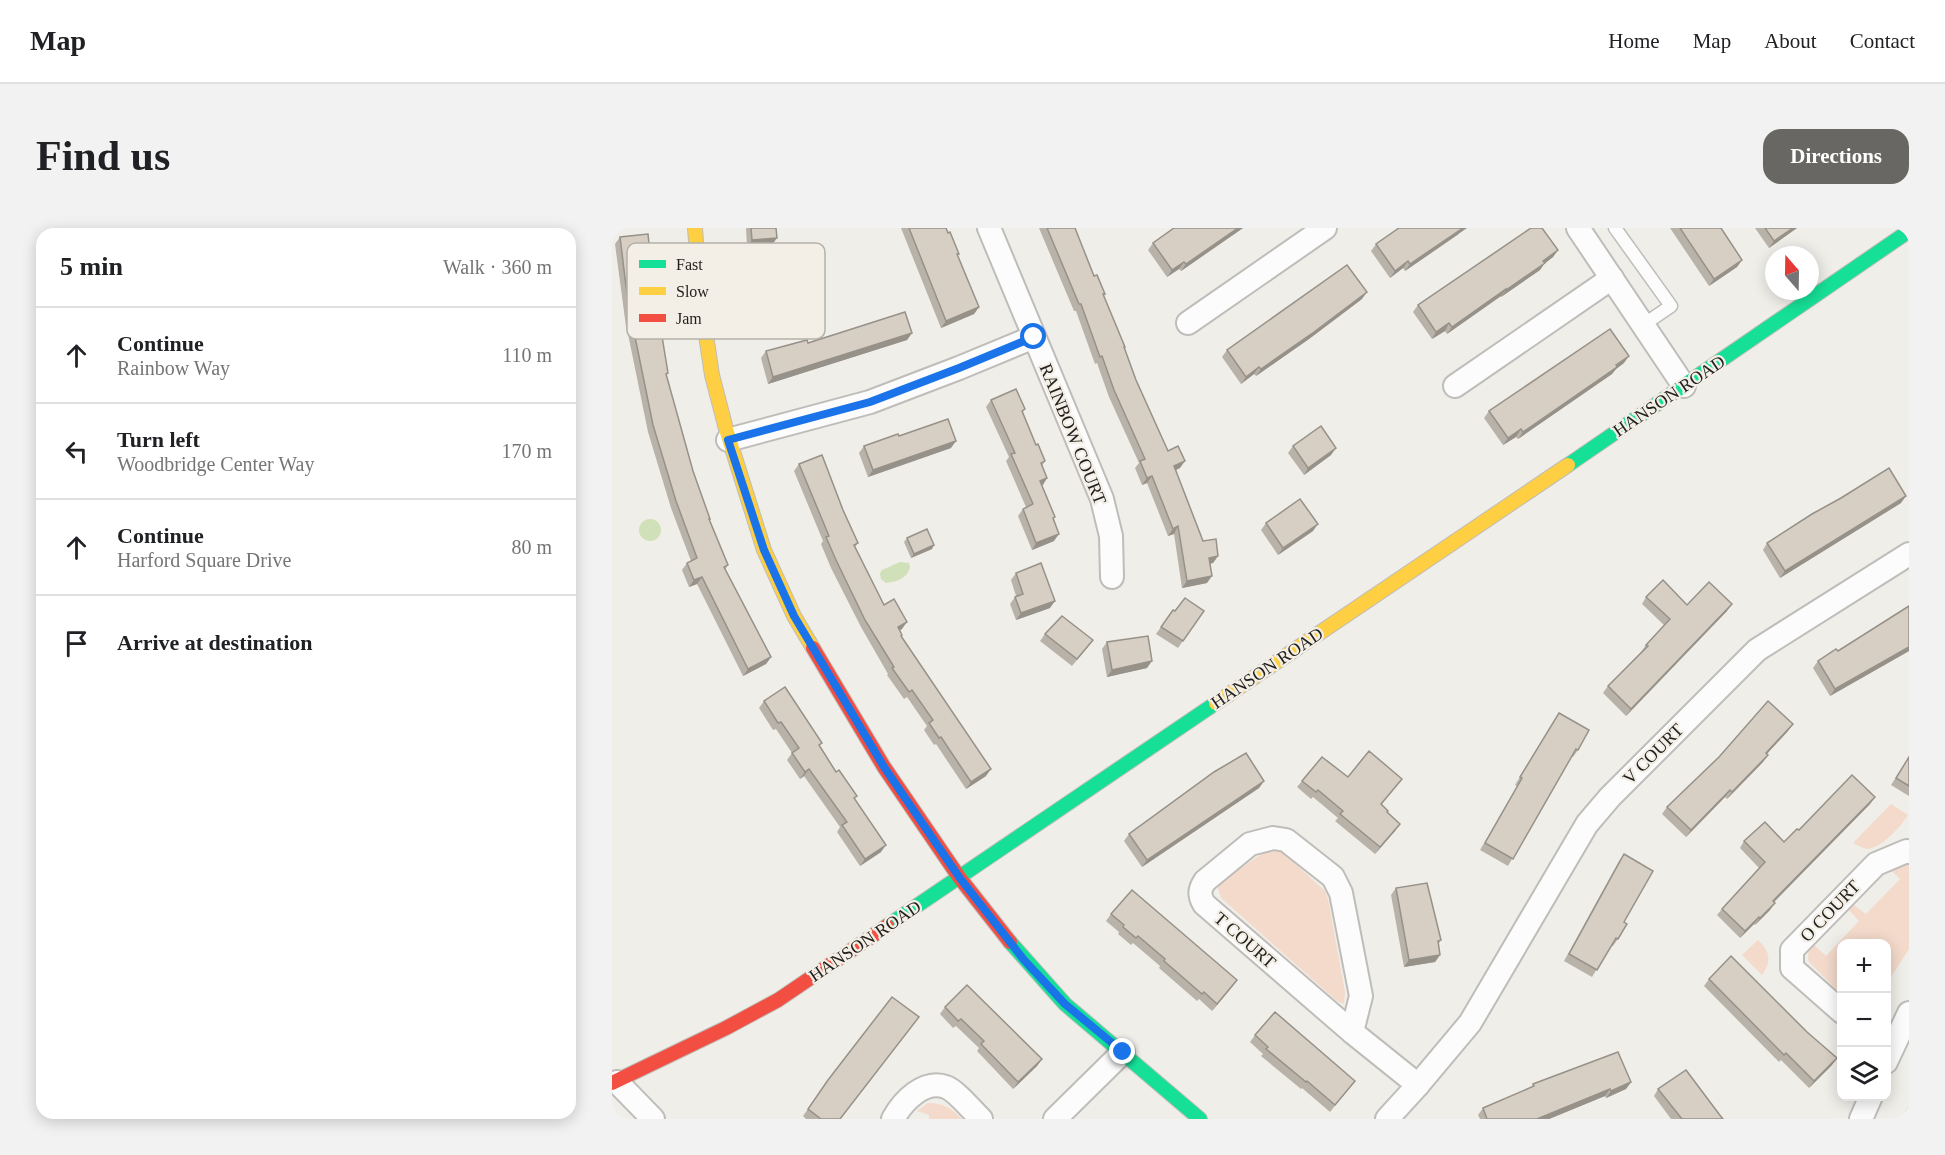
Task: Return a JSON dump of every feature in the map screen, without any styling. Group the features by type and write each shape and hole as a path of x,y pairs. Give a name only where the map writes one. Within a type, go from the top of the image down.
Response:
{"street":[{"path":"695,228 696,243"},
{"name":"RAINBOW COURT","path":"989,228 1102,499 1112,536 1112,577"},
{"path":"1188,323 1325,228"},
{"path":"1578,228 1684,386"},
{"name":"HANSON ROAD","path":"614,1083 778,1000 1909,231"},
{"path":"1455,386 1612,278"},
{"path":"728,440 870,402 1034,337"},
{"path":"706,339 728,440 764,550 794,616 884,767 959,877 1024,960 1065,1004 1200,1119"},
{"name":"V COURT","path":"1387,1119 1470,1023 1587,824 1610,797 1757,650 1909,554"},
{"name":"T COURT","path":"1352,1032 1361,996 1341,893 1333,878 1286,840 1273,838 1250,844 1205,881 1200,888 1200,898 1204,904 1352,1032 1418,1085"},
{"name":"O COURT","path":"1837,1008 1792,968 1792,950 1876,864 1907,850 1909,852"},
{"path":"1891,1049 1909,1013"},
{"path":"1055,1119 1123,1052"},
{"path":"614,1083 653,1119"},
{"path":"893,1119 919,1090 931,1085 948,1087 981,1119"},
{"path":"1861,1119 1869,1101"}],"lane":[{"path":"1616,228 1671,306 1643,325"}],"shaded area":[{"path":"650,519 658,522 661,530 658,538 650,541 642,538 639,530 642,522"},
{"path":"900,562 909,563 909,571 904,577 886,583 881,579 882,570"},
{"path":"1891,804 1908,815 1896,831 1872,848 1865,849 1853,843"},
{"path":"1275,848 1325,891 1345,992 1344,1004 1337,1001 1221,898 1218,888 1223,880 1269,849"},
{"path":"1909,864 1909,949 1891,977 1891,939 1842,939 1859,921 1847,908 1851,903 1866,914 1900,879 1890,869"},
{"path":"1758,940 1768,956 1762,975 1742,955"},
{"path":"1812,943 1826,956 1837,944 1837,990 1809,962 1809,945"},
{"path":"928,1103 947,1107 962,1119 929,1119 929,1115 917,1111"}],"building":[{"path":"751,228 776,228 777,238 752,240"},
{"path":"909,228 946,228 948,233 950,232 979,307 946,321"},
{"path":"1047,228 1075,228 1094,276 1097,275 1105,294 1103,294 1136,380 1168,451 1178,446 1185,461 1174,466 1203,541 1216,539 1218,556 1209,558 1212,576 1187,581 1178,526 1173,529 1152,476 1147,478 1140,461 1145,459"},
{"path":"1174,228 1238,228 1186,264 1184,262 1172,270 1153,243"},
{"path":"1399,228 1463,228 1410,264 1408,261 1395,271 1376,244"},
{"path":"1531,228 1542,228 1558,250 1543,261 1545,263 1452,327 1449,323 1436,332 1418,305"},
{"path":"1680,228 1721,228 1742,260 1714,279"},
{"path":"1765,228 1793,228 1774,241"},
{"path":"648,234 649,243 627,243 627,294 620,237"},
{"path":"1347,265 1367,292 1314,332 1246,377 1227,350"},
{"path":"905,312 912,333 773,377 766,351 825,338"},
{"path":"1610,329 1629,356 1616,365 1617,367 1523,432 1521,429 1508,438 1489,411"},
{"path":"635,339 662,339 668,373 666,374 693,471 728,565 724,567 771,657 748,669 702,577 694,580 687,563 697,558 676,501 653,425"},
{"path":"1016,389 1025,409 1022,411 1045,461 1041,463 1047,478 1040,481 1055,517 1053,518 1059,534 1036,543 1023,509 1033,504 1011,454 1015,453 991,400"},
{"path":"948,419 956,441 873,470 864,446"},
{"path":"1321,426 1336,448 1308,468 1293,446"},
{"path":"822,455 858,543 854,545 884,605 894,599 907,622 898,627 901,636 991,769 971,782 929,723 933,720 912,690 909,692 892,668 894,667 865,620 836,560 826,537 829,536 799,464"},
{"path":"1889,468 1906,496 1785,571 1767,543"},
{"path":"1300,499 1318,524 1283,548 1266,523"},
{"path":"927,529 934,545 914,554 907,538"},
{"path":"1041,563 1055,601 1021,613 1015,597 1023,594 1016,573"},
{"path":"1663,580 1687,605 1709,582 1732,604 1631,709 1608,686 1648,646 1646,645 1670,619 1646,597"},
{"path":"1185,598 1204,611 1183,641 1161,627"},
{"path":"1909,606 1909,647 1835,689 1818,661"},
{"path":"1062,616 1093,640 1077,659 1045,634"},
{"path":"1148,636 1152,661 1112,670 1107,642"},
{"path":"785,687 822,743 819,745 836,772 839,770 857,796 854,798 886,845 865,859 842,825 847,822 809,769 805,772 792,753 799,748 781,722 778,723 764,701"},
{"path":"1768,701 1793,724 1766,753 1768,755 1691,830 1667,807 1719,757"},
{"path":"1559,713 1589,730 1513,859 1485,843 1522,778 1520,777"},
{"path":"1369,751 1402,779 1381,804 1400,824 1380,847 1340,814 1343,811 1318,790 1316,792 1302,781 1322,757 1348,777"},
{"path":"1246,753 1264,781 1147,860 1129,834 1214,772"},
{"path":"1909,757 1909,786 1896,778"},
{"path":"1852,775 1875,797 1773,901 1775,903 1745,931 1722,909 1765,862 1744,841 1765,822 1784,842 1797,829 1799,830"},
{"path":"1624,854 1653,871 1624,922 1627,924 1597,970 1569,954"},
{"path":"1427,883 1441,940 1438,941 1440,955 1409,960 1396,888"},
{"path":"1132,890 1237,980 1217,1004 1204,992 1202,994 1138,936 1136,938 1123,927 1124,925 1111,914"},
{"path":"1731,956 1807,1032 1837,1058 1814,1081 1786,1053 1784,1055 1709,979"},
{"path":"967,985 1042,1059 1018,1082 981,1044 984,1041 961,1019 958,1021 945,1007"},
{"path":"892,997 919,1017 840,1119 821,1119 808,1109"},
{"path":"1275,1012 1355,1081 1335,1105 1266,1049 1268,1047 1255,1035"},
{"path":"1618,1052 1631,1082 1537,1119 1487,1119 1483,1108 1534,1086 1533,1084"},
{"path":"1686,1070 1723,1119 1682,1119 1658,1089"},
{"path":"1909,1109 1909,1119 1904,1119"}],"traffic: fast":[{"path":"1568,465 1909,231"},
{"path":"887,926 1216,703"},
{"path":"1010,942 1065,1004 1200,1119"}],"traffic: slow":[{"path":"695,228 696,243"},
{"path":"707,339 712,375 726,429 764,550 794,616 813,648"},
{"path":"1216,703 1568,465"}],"traffic: jam":[{"path":"813,648 884,767 959,877 1010,942"},
{"path":"612,1083 778,1000 887,926"}],"route":[{"path":"1034,337 870,402 728,440 764,550 794,616 884,767 959,877 1024,960 1065,1004 1123,1052"}]}
